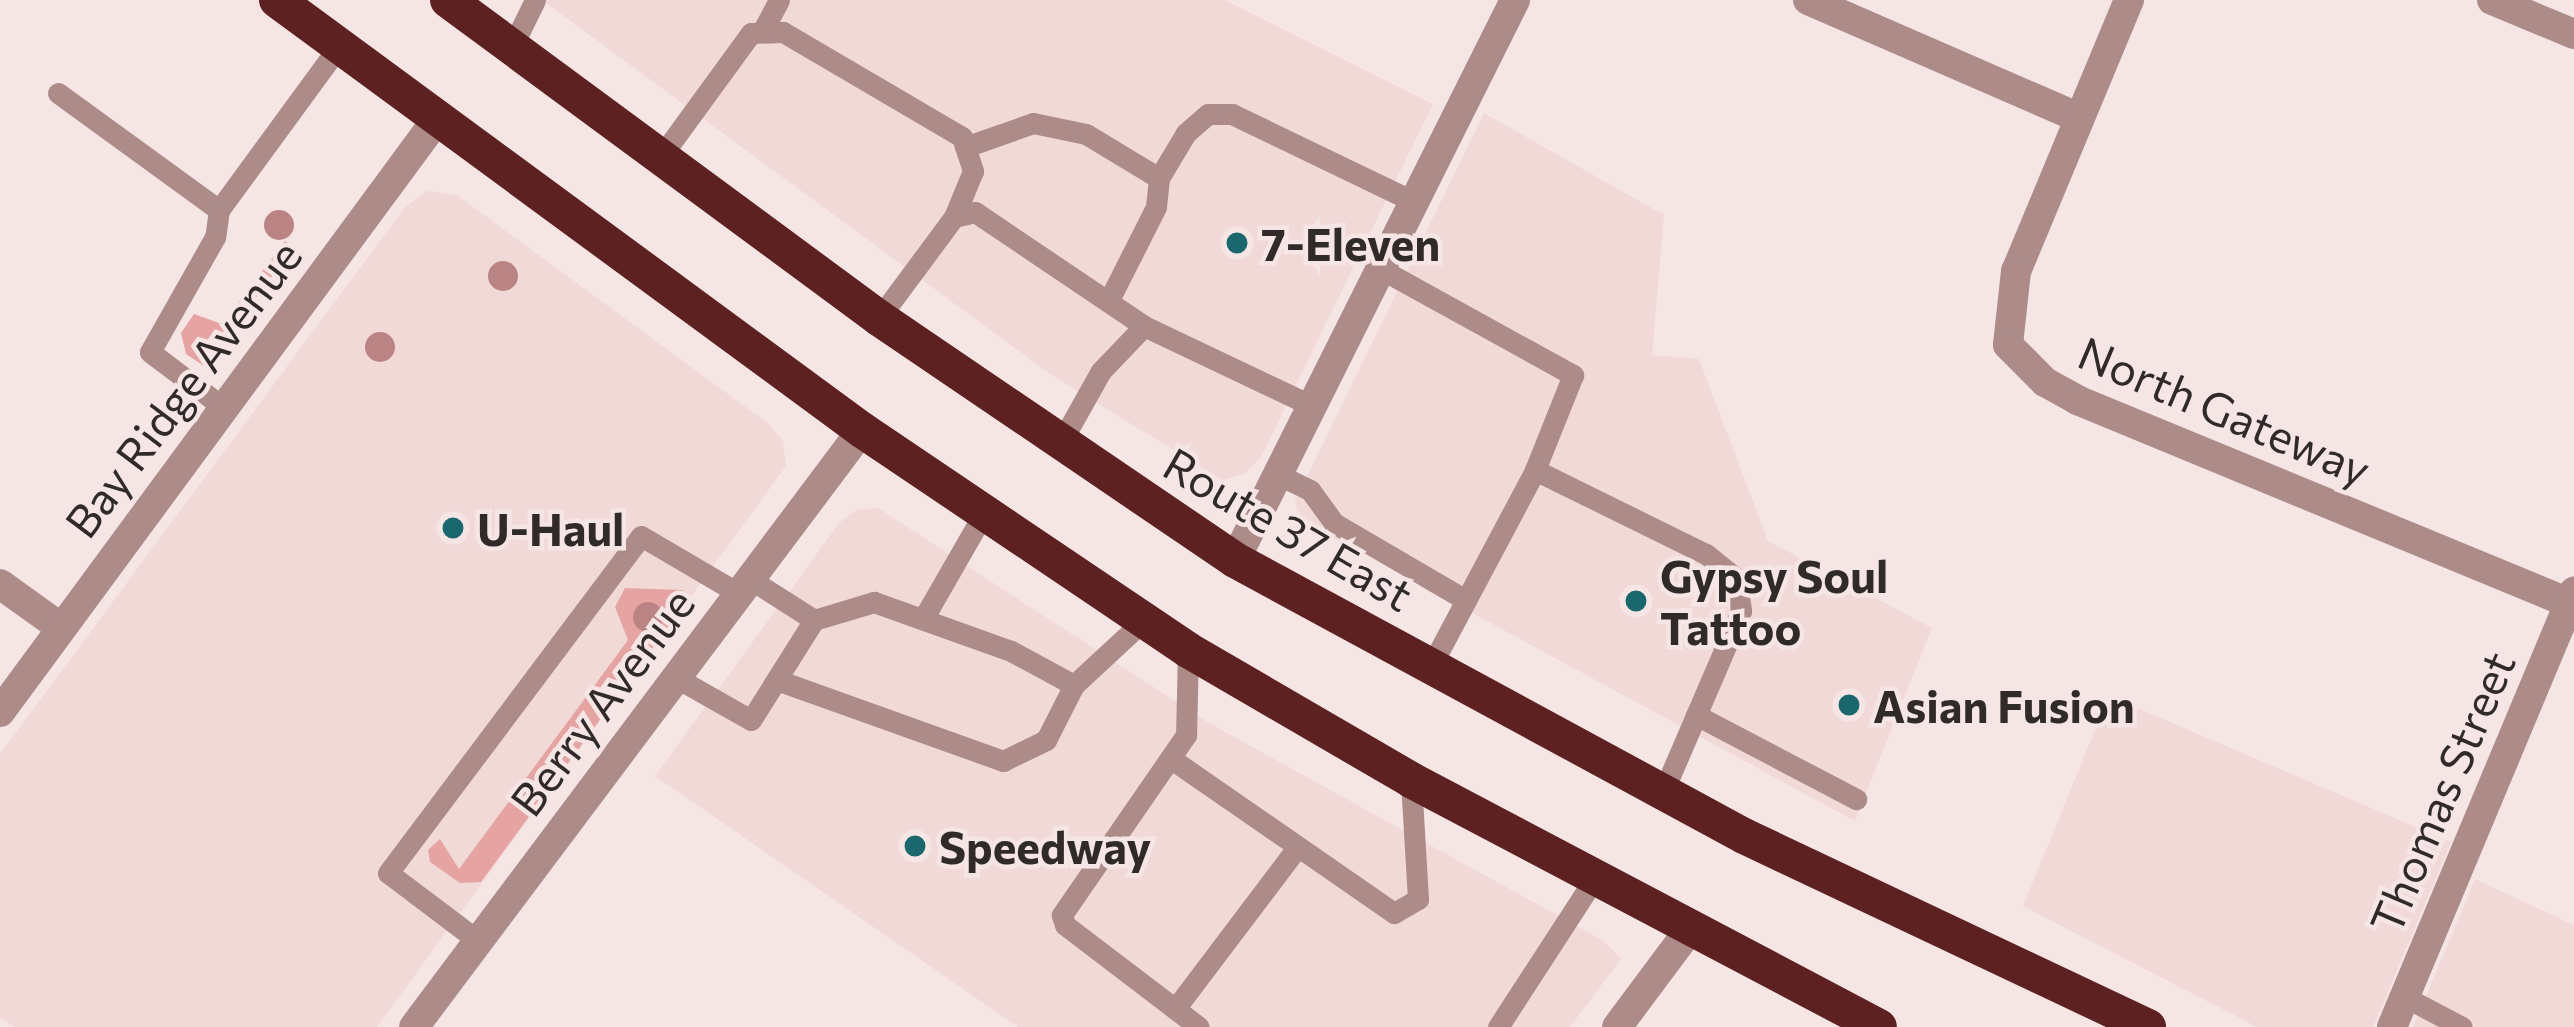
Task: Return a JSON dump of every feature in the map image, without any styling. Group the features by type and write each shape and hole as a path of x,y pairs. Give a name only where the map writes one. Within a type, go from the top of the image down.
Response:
{"highway":[{"path":"277,0 862,430 1188,650 1411,780 1879,1027"},
{"name":"Route 37 East","path":"448,0 879,317 1235,560 1663,792 2148,1027"}],"street":[{"path":"1235,560 1515,0"},
{"path":"1808,0 2078,117"},
{"name":"North Gateway","path":"2129,0 2078,117 2006,311 2008,345 2045,382 2572,600"},
{"path":"2492,0 2574,34"},
{"name":"Bay Ridge Avenue","path":"0,712 438,118"},
{"name":"Berry Avenue","path":"415,1027 862,430"},
{"path":"0,584 60,627"},
{"name":"Thomas Street","path":"2392,1027 2572,600"},
{"path":"1617,1027 1690,929"}],"lane":[{"path":"512,47 535,0"},
{"path":"762,32 779,0"},
{"path":"662,155 751,33 762,32 783,32 962,137 973,171 954,217 879,317"},
{"path":"223,407 150,352 215,236 219,210 339,46"},
{"path":"58,93 219,210"},
{"path":"1108,302 1156,207 1159,178 1186,133 1208,114 1232,113 1413,201"},
{"path":"965,147 1033,123 1086,134 1159,178"},
{"path":"954,217 975,212 1144,326 1310,405"},
{"path":"1379,268 1573,375 1535,470 1431,666"},
{"path":"1060,444 1101,371 1144,326"},
{"path":"1535,470 1706,554 1736,578 1741,611 1663,792"},
{"path":"1277,474 1310,490 1334,523 1466,601"},
{"path":"923,619 985,511"},
{"path":"477,940 388,873 641,536 814,620"},
{"path":"675,677 752,720 814,620 874,602 1074,685"},
{"path":"777,680 1003,761 1046,740 1074,685 1143,621"},
{"path":"1188,650 1186,735 1062,915 1065,925 1199,1027"},
{"path":"1696,715 1856,799"},
{"path":"1173,760 1377,908 1394,913 1418,899 1411,780"},
{"path":"1175,1009 1296,849"},
{"path":"1487,1027 1502,1018 1594,879"},
{"path":"2405,997 2462,1027"}],"shaded area":[{"path":"542,0 1225,0 1433,104 1261,457 1244,474 1222,480 1050,374"},
{"path":"1484,113 1664,215 1652,355 1699,359 1768,541 1932,628 1855,821 1299,519 1295,501"},
{"path":"427,191 457,195 770,425 783,441 786,466 377,1027 15,1027 0,1018 0,754 405,207"},
{"path":"285,241 294,247 204,366 186,354 181,333 194,314 222,324"},
{"path":"878,508 1209,723 1604,941 1621,959 1570,1027 1018,1027 655,776 839,523 856,510"},
{"path":"625,588 682,590 690,597 481,882 460,883 430,862 428,850 440,839 459,869 628,640 615,607"},
{"path":"2109,696 2451,842 2373,1027 2257,1027 2023,906"},
{"path":"2475,879 2574,925 2574,1027 2413,1027"}],"place":[{"name":"7-Eleven","path":"1237,243"},
{"name":"U-Haul","path":"453,528"},
{"name":"Gypsy Soul Tattoo","path":"1636,601"},
{"name":"Asian Fusion","path":"1849,705"},
{"name":"Speedway","path":"915,846"}]}
